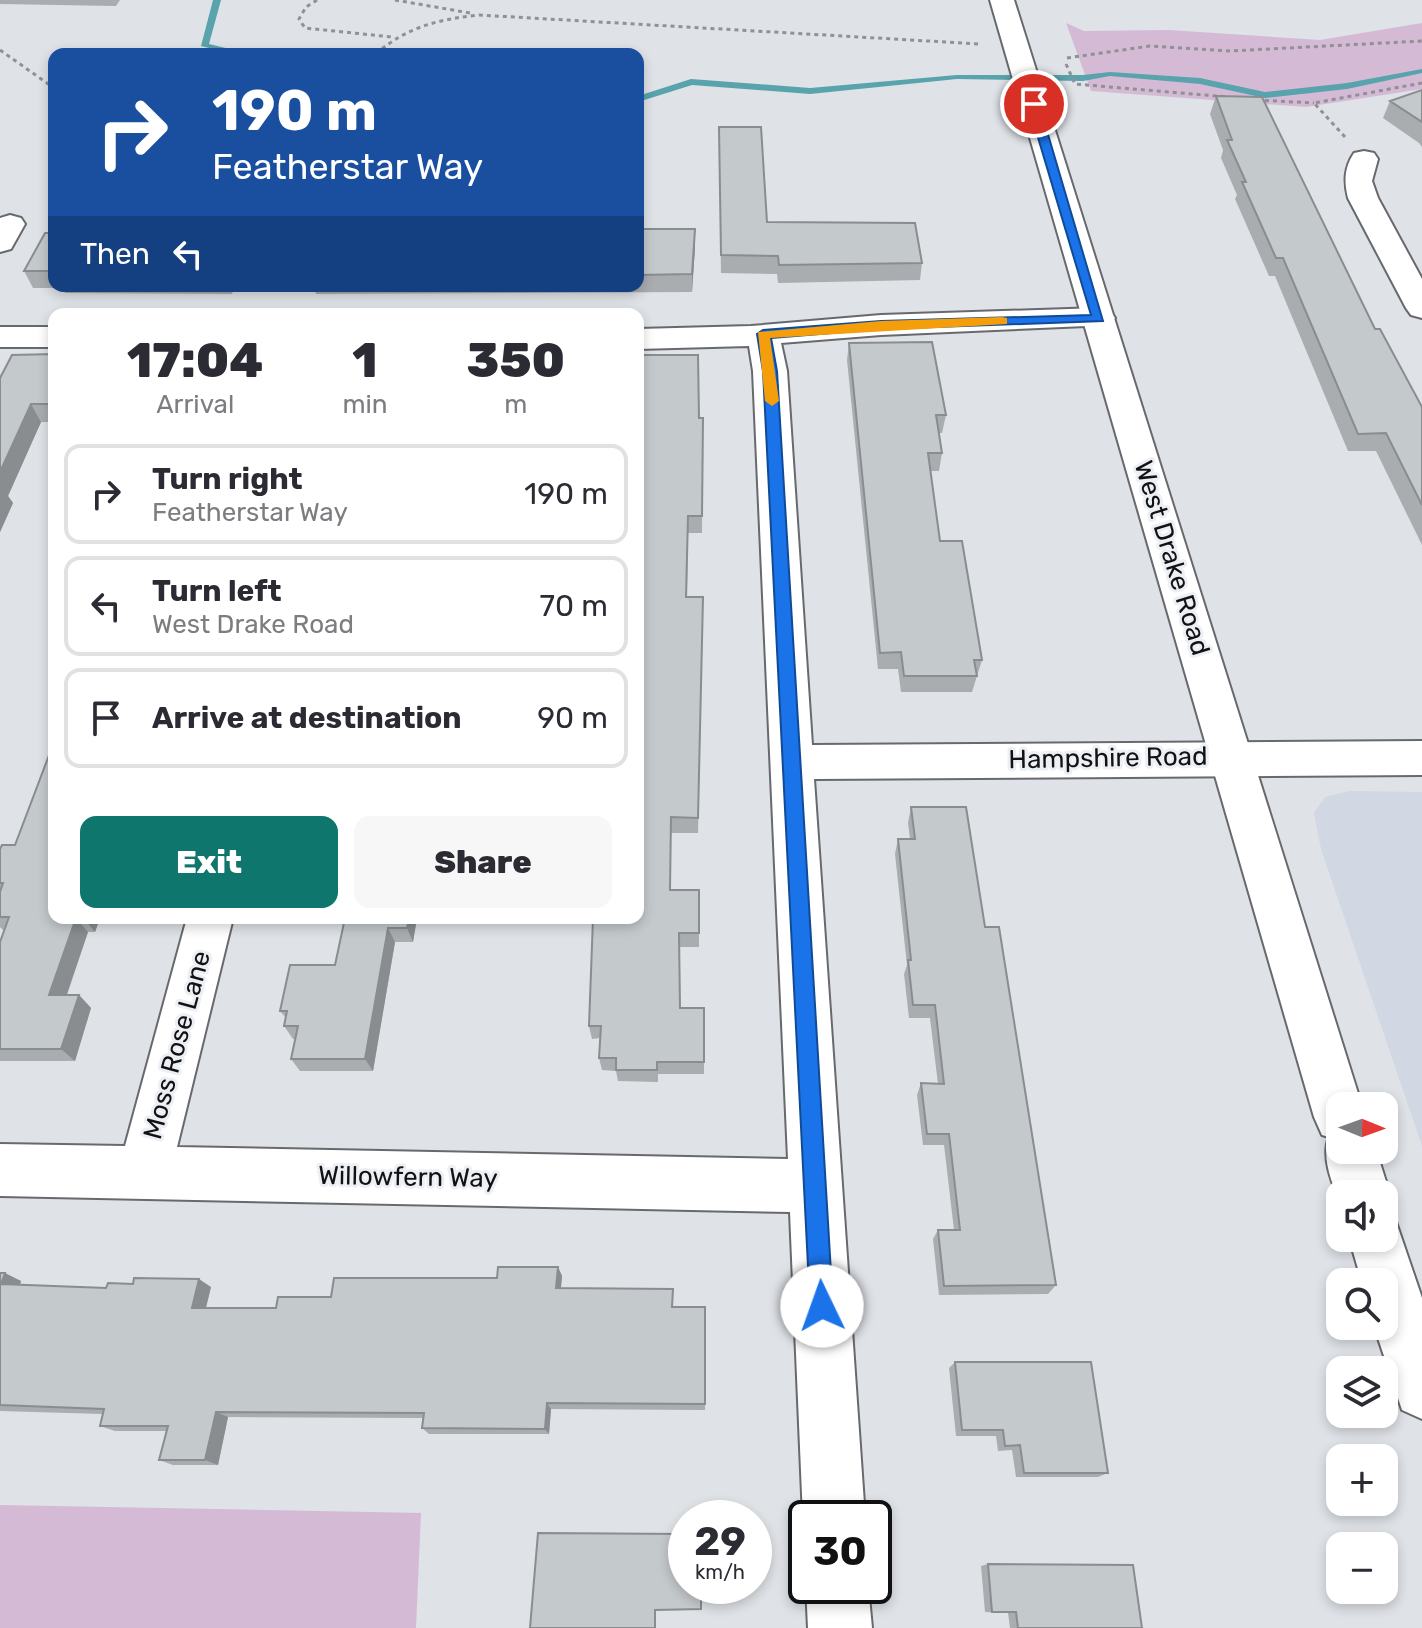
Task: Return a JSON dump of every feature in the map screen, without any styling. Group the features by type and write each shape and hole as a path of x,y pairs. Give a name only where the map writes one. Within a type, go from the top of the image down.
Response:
{"street":[{"name":"West Drake Road","path":"1002,0 1332,1092"},
{"path":"1356,149 1358,181 1363,198 1422,308"},
{"path":"644,339 881,325 1099,318"},
{"path":"763,334 770,371 794,762 833,1500"},
{"path":"0,337 48,337"},
{"name":"Hampshire Road","path":"794,762 1095,761 1231,755 1422,758"},
{"name":"Moss Rose Lane","path":"143,1172 168,1090 209,924"},
{"name":"Willowfern Way","path":"0,1170 815,1186"},
{"path":"1380,1252 1422,1390"},
{"path":"838,1604 840,1628"}],"path":[{"path":"317,0 306,7 299,19 305,28 392,37"},
{"path":"395,0 479,15 770,29 1022,65"},
{"path":"382,48 392,37 434,20 479,15"},
{"path":"1067,58 1150,46 1244,51 1422,41"},
{"path":"0,50 48,84"},
{"path":"1066,64 1075,84 1231,97"},
{"path":"1245,99 1314,103 1422,83"},
{"path":"1314,103 1356,149"}],"shaded area":[{"path":"1066,23 1084,31 1169,30 1320,40 1422,23 1422,89 1306,107 1091,91"},
{"path":"1349,791 1422,792 1422,1146 1321,849 1314,813 1325,797"},
{"path":"0,1505 421,1513 416,1628 0,1628"}],"building":[{"path":"1422,90 1422,122 1390,101"},
{"path":"1216,96 1262,97 1375,329 1380,329 1422,407 1422,505 1386,433 1358,434 1283,258 1276,258 1242,182 1246,182 1227,140 1232,140"},
{"path":"719,127 761,127 767,222 915,223 922,263 779,265 778,256 721,255"},
{"path":"644,229 695,229 692,274 644,275"},
{"path":"45,233 48,233 48,271 24,271"},
{"path":"932,342 946,415 936,415 942,453 928,453 940,541 962,541 982,660 974,660 977,676 904,676 901,652 880,653 849,343"},
{"path":"48,354 48,404 31,404 0,472 0,378 12,355"},
{"path":"644,355 698,355 699,418 703,418 702,516 688,516 686,597 703,597 698,818 671,817 670,890 699,890 699,933 679,933 680,1008 704,1008 704,1062 657,1062 657,1070 616,1070 616,1058 599,1058 601,1026 589,1026 593,924 644,924"},
{"path":"48,758 48,924 74,924 49,995 79,995 61,1049 0,1049 0,942 9,917 0,917 3,883 0,883 0,849 2,845 15,845"},
{"path":"911,807 966,807 985,927 999,927 1056,1285 944,1286 938,1230 960,1230 949,1134 927,1134 921,1083 944,1084 935,1005 913,1005 898,839 915,839"},
{"path":"344,924 408,924 407,928 388,928 365,1059 291,1059 298,1026 284,1026 287,1011 280,1011 290,965 335,965"},
{"path":"498,1267 558,1267 556,1288 673,1289 672,1307 705,1307 705,1404 547,1403 545,1429 422,1428 424,1413 216,1412 205,1460 159,1460 168,1426 100,1426 104,1409 0,1405 0,1273 5,1273 1,1284 106,1288 108,1283 133,1284 134,1278 199,1279 192,1308 276,1308 278,1297 331,1297 334,1278 497,1278"},
{"path":"955,1362 1091,1362 1108,1473 1024,1473 1020,1445 1005,1446 1003,1430 962,1430"},
{"path":"538,1533 668,1534 668,1604 701,1604 701,1609 655,1610 655,1628 530,1628"},
{"path":"988,1564 1133,1565 1142,1628 1018,1628 1016,1612 992,1612"}],"waterway":[{"path":"215,48 205,46 217,0"},
{"path":"644,97 691,82 810,91 957,77 1083,78 1110,74 1200,81 1265,95 1347,86 1422,71"}],"slow traffic":[{"path":"772,401 763,334 881,325 1002,321"}],"route":[{"path":"822,1306 792,732 770,371 763,334 881,325 1099,318 1034,104"}]}
